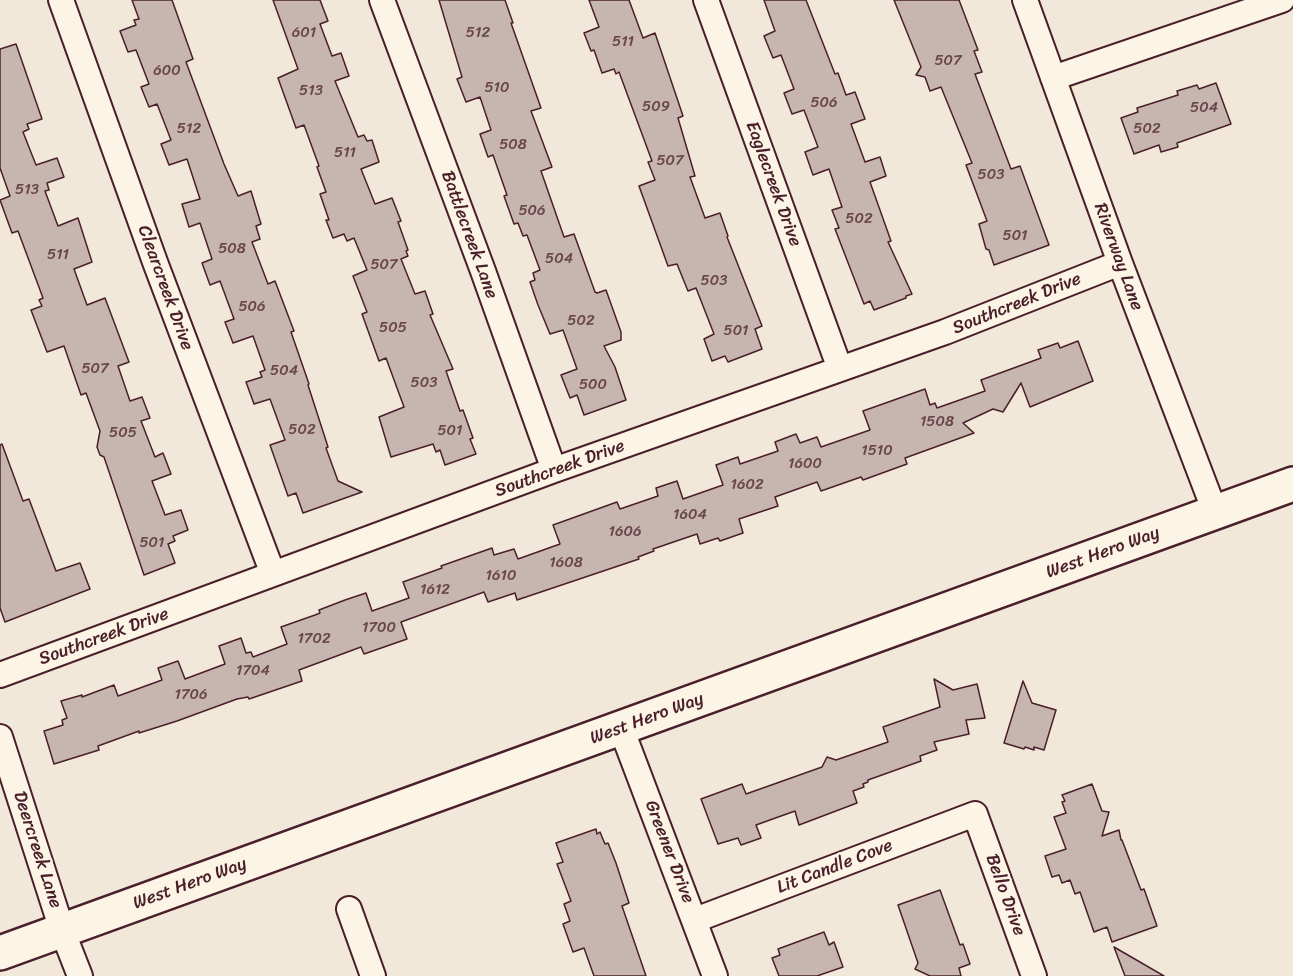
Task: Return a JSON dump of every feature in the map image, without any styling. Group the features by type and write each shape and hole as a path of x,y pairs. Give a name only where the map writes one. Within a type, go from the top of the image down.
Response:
{"main road":[{"name":"West Hero Way","path":"0,952 1293,484"}],"street":[{"name":"Clearcreek Drive","path":"61,0 155,262 273,574"},
{"name":"Battlecreek Lane","path":"382,0 554,471"},
{"name":"Eaglecreek Drive","path":"706,0 840,369"},
{"name":"Riverway Lane","path":"1026,0 1120,263 1215,512"},
{"path":"1053,78 1282,0"},
{"name":"Southcreek Drive","path":"0,675 554,471 945,332 1120,263"},
{"name":"Greener Drive","path":"621,728 715,976"},
{"name":"Deercreek Lane","path":"0,737 62,930 80,976"},
{"name":"Lit Candle Cove","path":"695,920 975,814"},
{"name":"Bello Drive","path":"975,814 1034,976"},
{"path":"349,909 373,976"}],"building":[{"path":"132,0 172,0 193,59 186,62 224,164 238,196 251,191 261,224 256,226 260,239 252,242 268,284 275,281 294,331 291,332 338,481 362,492 303,513 296,493 288,496 270,445 285,440 270,399 254,404 246,382 262,377 260,372 265,370 253,336 233,343 225,322 234,319 220,281 210,285 202,263 212,259 200,223 189,227 182,204 200,199 187,159 169,165 161,144 171,140 157,104 149,107 141,87 149,84 136,50 128,52 120,31 136,25 134,20 139,19"},
{"path":"273,0 320,0 328,21 320,24 332,56 341,53 349,76 335,81 358,137 364,135 367,141 372,140 379,162 361,169 375,204 392,198 401,221 398,222 408,250 406,251 408,256 401,259 415,294 425,291 433,314 430,315 453,369 446,371 460,411 463,410 476,454 445,465 440,450 436,452 433,444 391,457 379,417 404,407 386,358 379,361 362,314 367,312 353,276 367,270 354,238 347,241 344,234 333,238 320,194 326,192 317,167 319,166 304,125 296,128 278,78 298,69"},
{"path":"439,0 505,0 541,108 531,111 552,167 541,171 564,237 574,234 595,292 606,290 621,332 621,340 604,346 615,367 626,400 584,415 577,395 570,398 561,375 577,369 563,330 550,334 538,305 530,282 535,280 533,273 540,270 527,235 523,236 518,223 514,224 493,155 488,157 480,134 491,130 480,97 466,102 457,79 462,77"},
{"path":"589,0 629,0 643,38 655,33 683,116 678,118 695,176 690,177 705,218 720,213 727,237 762,326 755,329 762,349 728,362 725,356 712,361 704,339 714,334 696,288 688,291 677,264 668,266 639,186 655,180 648,162 652,161 619,72 616,74 614,69 602,73 594,50 591,51 584,33 599,27"},
{"path":"764,0 806,0 835,74 838,73 846,95 855,92 865,119 851,124 865,162 880,157 886,176 870,182 891,241 888,242 912,294 906,298 874,310 870,301 864,304 835,229 839,228 832,210 842,207 829,169 813,175 805,152 818,147 804,110 792,114 784,93 794,89 781,55 773,58 764,36 775,31"},
{"path":"894,0 959,0 978,50 974,51 982,72 975,74 1011,169 1020,166 1049,245 994,265 989,250 986,249 979,224 987,221 966,165 972,163 941,87 930,91 925,77 916,75 921,67"},
{"path":"16,44 42,119 27,124 29,129 23,132 36,165 57,158 64,177 47,183 49,190 45,191 58,226 78,218 92,262 74,269 87,305 105,298 129,362 118,366 130,401 142,397 150,418 141,421 155,457 163,453 171,474 152,481 165,515 181,510 188,530 173,536 175,541 168,544 175,563 144,575 104,457 100,455 97,447 100,431 86,393 81,395 64,346 47,352 31,310 42,306 39,300 43,298 18,231 12,233 0,200 10,196 0,168 0,49"},
{"path":"1216,83 1231,124 1177,143 1178,147 1161,152 1159,145 1134,154 1121,118 1138,112 1137,108 1178,95 1177,91 1197,85 1199,89"},
{"path":"1078,341 1093,381 1030,407 1021,383 1003,412 993,409 963,423 974,433 905,458 907,464 863,480 861,477 821,491 817,482 775,497 778,506 739,519 743,533 720,541 718,538 700,544 697,534 653,549 654,551 638,557 639,559 517,600 515,593 488,602 484,592 401,622 407,639 364,654 361,647 299,670 302,681 249,699 248,697 237,699 139,733 139,731 98,746 99,750 54,764 44,731 63,725 62,720 67,718 61,701 82,695 82,697 114,685 118,696 162,680 158,668 178,661 185,679 225,664 219,646 241,638 246,653 251,652 253,657 287,644 281,627 320,613 319,610 345,600 366,593 372,611 409,598 403,582 442,568 441,566 492,548 494,555 514,549 518,559 560,544 553,525 617,502 620,509 658,496 656,488 677,481 683,499 723,485 716,465 738,457 740,464 778,451 775,442 796,434 800,443 817,437 821,447 870,430 863,411 925,389 930,405 935,403 937,408 985,391 981,380 1041,358 1038,350 1058,343 1060,348"},
{"path":"2,444 23,501 29,499 56,571 80,563 90,589 5,622 0,608 0,445"},
{"path":"934,679 953,690 977,684 985,718 966,720 969,734 934,742 937,750 920,756 921,761 868,780 863,784 864,787 853,791 857,803 799,825 795,811 756,825 761,838 741,845 738,838 718,844 701,799 742,784 746,794 822,767 827,757 836,760 888,742 883,727 940,707"},
{"path":"1023,681 1032,703 1056,710 1044,750 1034,747 1034,750 1025,747 1024,749 1004,743"},
{"path":"1092,784 1102,811 1109,812 1102,836 1119,830 1121,840 1141,890 1144,889 1157,926 1112,942 1107,927 1094,932 1080,892 1075,894 1070,880 1062,883 1059,875 1052,877 1045,856 1066,849 1054,817 1066,813 1062,795"},
{"path":"596,829 597,834 600,832 605,844 608,843 616,863 629,903 622,906 646,976 594,976 584,948 573,952 563,924 570,921 564,904 571,901 557,864 563,862 556,843"},
{"path":"940,890 960,945 963,944 970,964 959,968 961,976 930,976 915,969 918,963 898,905"},
{"path":"824,932 829,945 834,942 843,967 817,976 779,976 772,958 780,955 778,949"},
{"path":"1114,947 1164,976 1125,976"}]}
